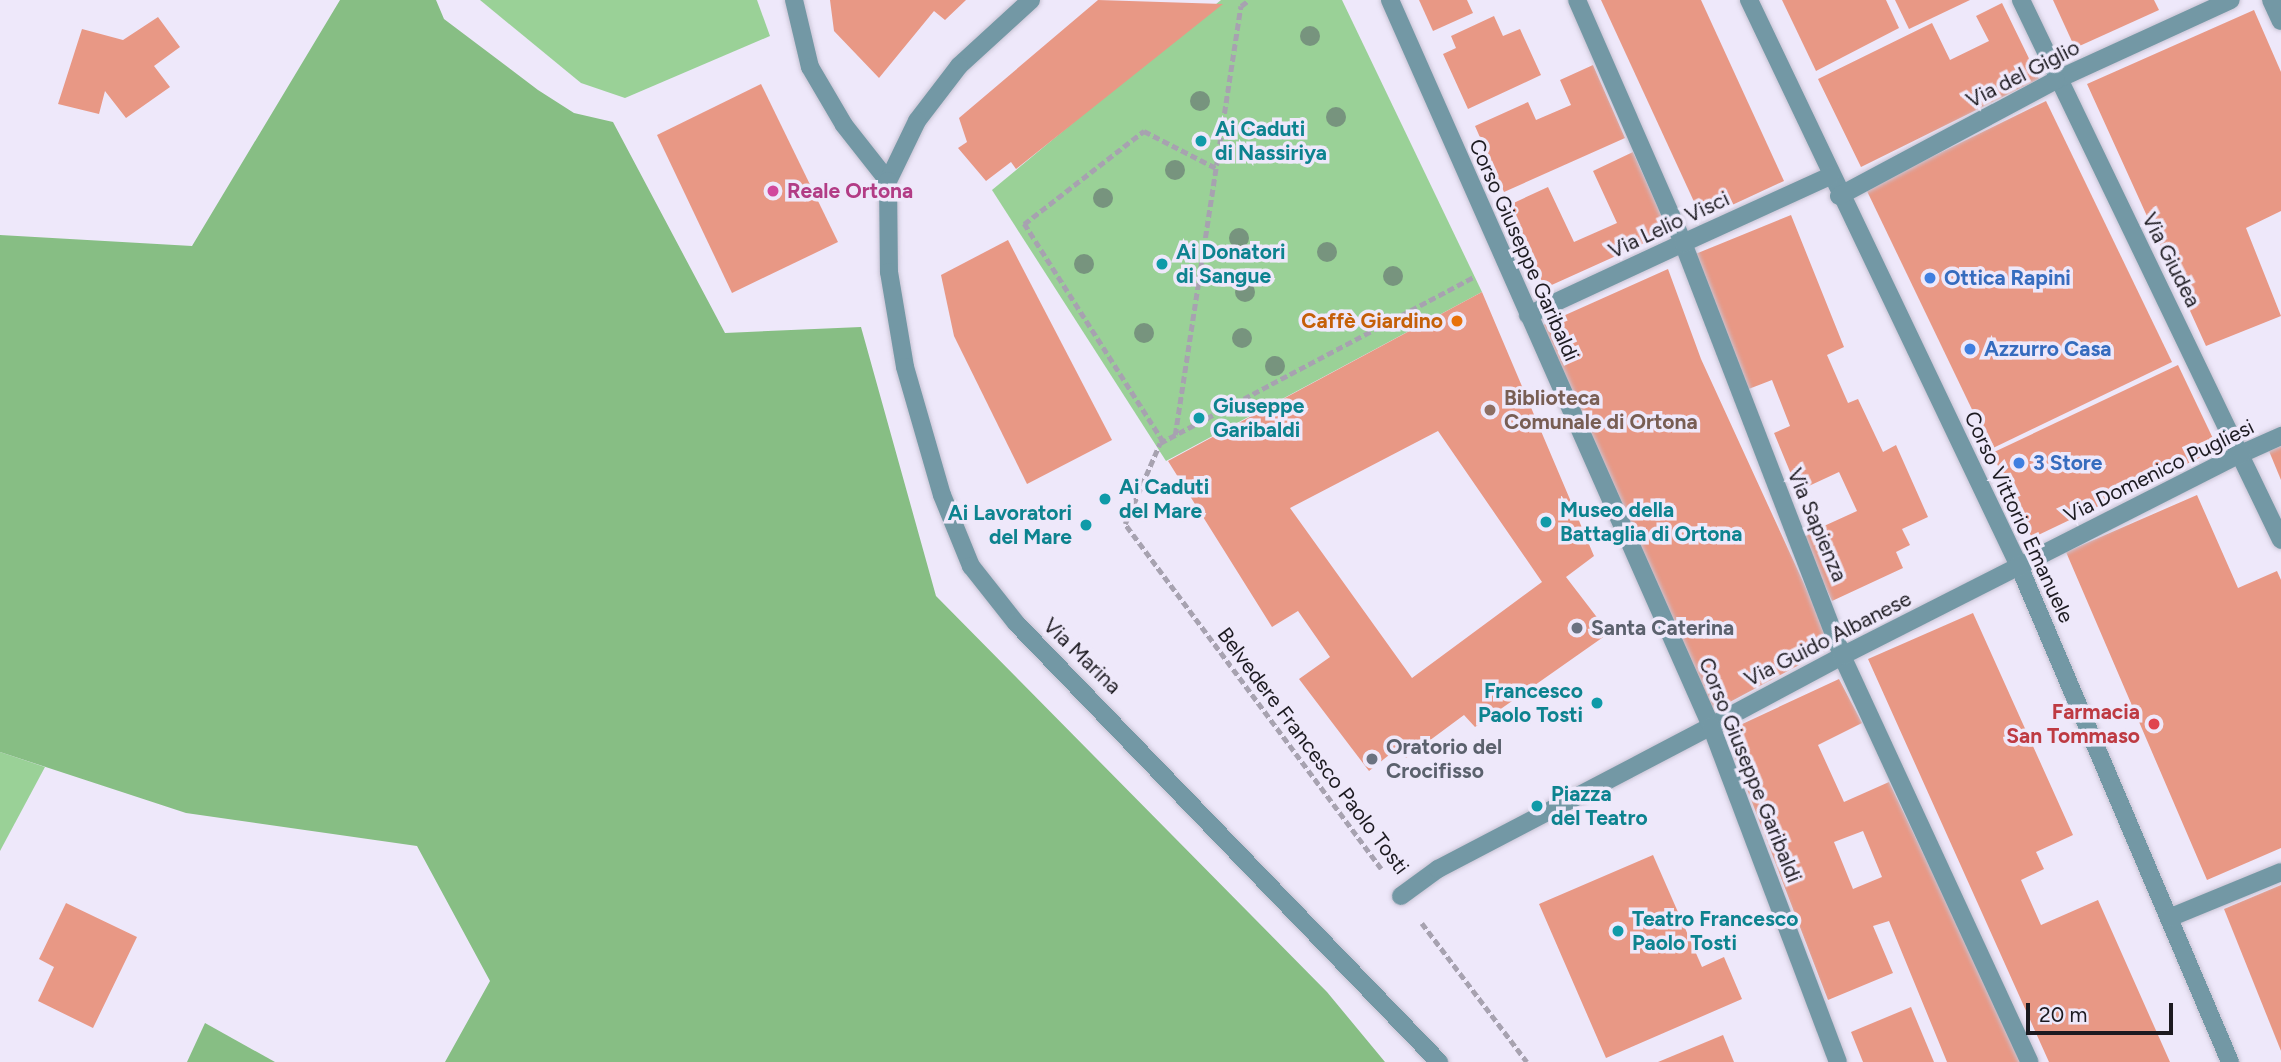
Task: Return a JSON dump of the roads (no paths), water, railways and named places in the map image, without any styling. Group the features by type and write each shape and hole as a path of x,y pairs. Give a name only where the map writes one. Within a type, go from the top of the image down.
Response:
{"street":[{"path":"792,2 810,67 888,181 917,121 959,66 1031,0"},
{"name":"Corso Giuseppe Garibaldi","path":"1390,0 1711,726 1838,1062"},
{"name":"Via Sapienza","path":"1577,0 1683,243 1843,656 2030,1062"},
{"name":"Corso Vittorio Emanuele","path":"1749,0 1839,196 2019,566 2230,1062"},
{"name":"Via Giudea","path":"2021,0 2056,80 2243,453 2281,540"},
{"name":"Via del Giglio","path":"1839,196 2056,80 2231,0"},
{"path":"2272,0 2281,21"},
{"name":"Via Lelio Visci","path":"1528,315 1830,176"},
{"name":"Via Marina","path":"888,181 889,272 905,367 942,495 971,566 1016,623 1439,1062"},
{"name":"Via Domenico Pugliesi","path":"2019,566 2281,436"},
{"name":"Via Guido Albanese","path":"1401,896 1438,869 2019,566"},
{"path":"2169,918 2281,872"}],"place":[{"name":"Ai Caduti di Nassiriya","path":"1201,141"},
{"name":"Reale Ortona","path":"773,191"},
{"name":"Ai Donatori di Sangue","path":"1162,264"},
{"name":"Ottica Rapini","path":"1930,278"},
{"name":"Caffè Giardino","path":"1457,321"},
{"name":"Azzurro Casa","path":"1970,349"},
{"name":"Biblioteca Comunale di Ortona","path":"1490,410"},
{"name":"Giuseppe Garibaldi","path":"1199,418"},
{"name":"3 Store","path":"2019,463"},
{"name":"Ai Caduti del Mare","path":"1105,499"},
{"name":"Museo della Battaglia di Ortona","path":"1546,522"},
{"name":"Ai Lavoratori del Mare","path":"1086,525"},
{"name":"Santa Caterina","path":"1577,628"},
{"name":"Francesco Paolo Tosti","path":"1597,703"},
{"name":"Farmacia San Tommaso","path":"2154,724"},
{"name":"Oratorio del Crocifisso","path":"1372,759"},
{"name":"Piazza del Teatro","path":"1537,806"},
{"name":"Teatro Francesco Paolo Tosti","path":"1618,931"}]}
